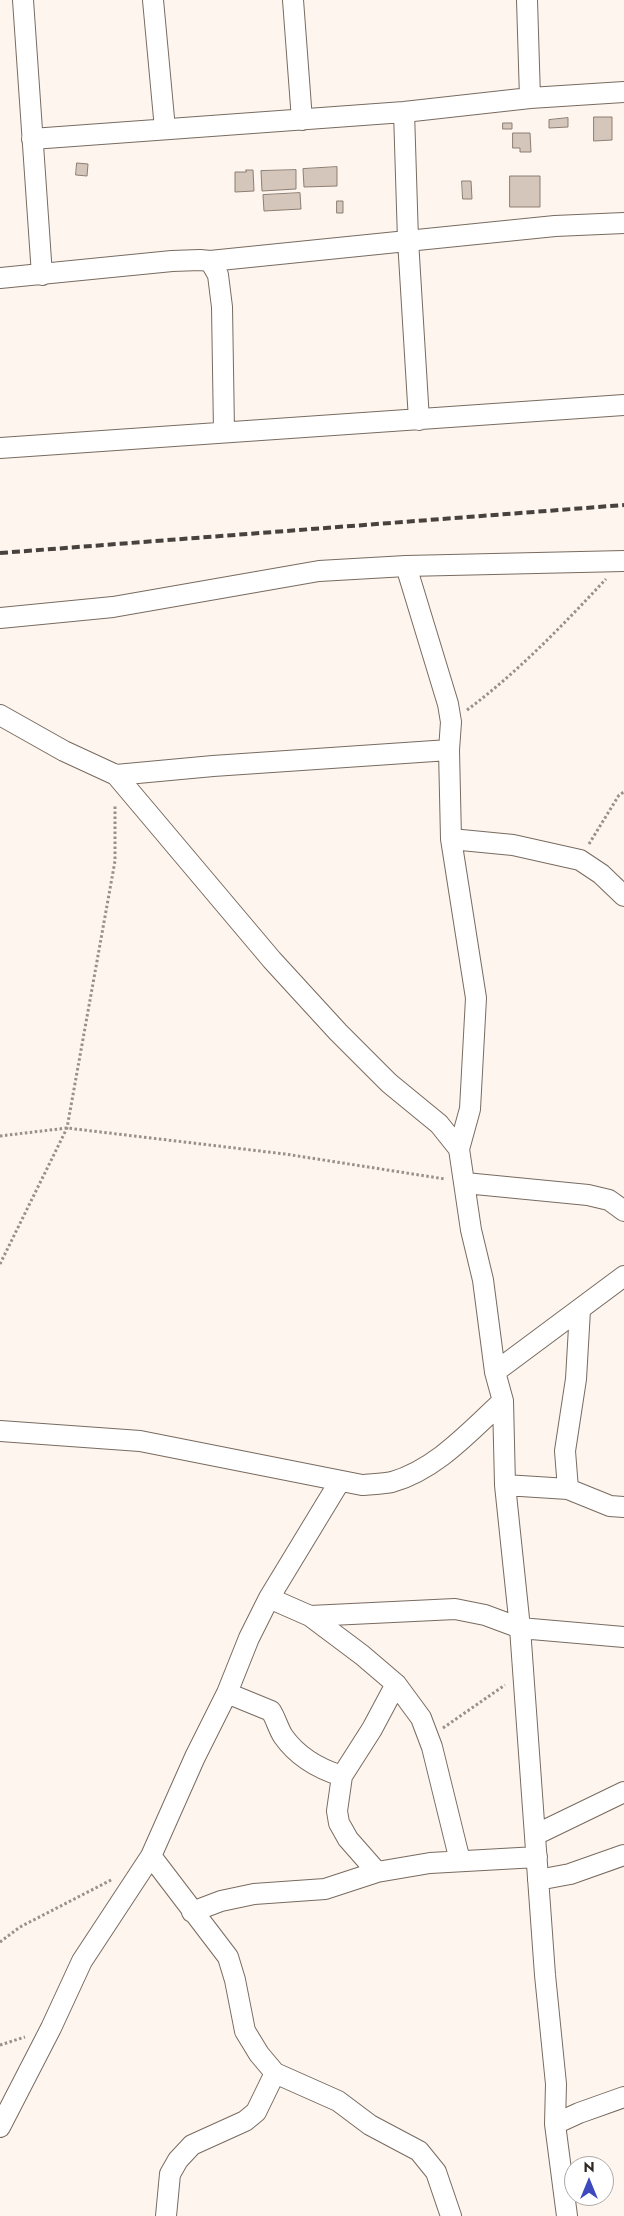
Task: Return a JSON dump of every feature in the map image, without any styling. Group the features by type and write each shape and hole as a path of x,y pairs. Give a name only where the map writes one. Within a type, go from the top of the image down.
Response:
{"street":[{"path":"23,0 42,274"},
{"path":"153,0 165,129"},
{"path":"293,0 302,120"},
{"path":"526,0 530,98"},
{"path":"32,139 404,112 530,98 624,92"},
{"path":"404,112 408,240 419,420"},
{"path":"0,278 90,267 172,261 210,261 554,226 624,223"},
{"path":"210,261 218,275 222,307 224,431"},
{"path":"0,448 224,431 419,420 624,405"},
{"path":"0,618 112,608 319,571 406,566 624,561"},
{"path":"406,566 439,669 451,722 449,750 450,838 476,998 470,1109 459,1149 471,1230 483,1280 495,1372 503,1401 505,1485 520,1628 538,1880 556,2084 555,2124 567,2216"},
{"path":"0,714 64,751 116,776 278,968 338,1032 389,1082 439,1124 459,1149"},
{"path":"116,776 213,766 449,750"},
{"path":"450,838 513,845 580,860 601,874 624,896"},
{"path":"465,1183 588,1195 610,1200 624,1211"},
{"path":"495,1372 624,1276"},
{"path":"568,1489 565,1451 576,1379 580,1310"},
{"path":"0,1430 140,1441 362,1485 392,1482 423,1468 456,1445 503,1401"},
{"path":"0,2127 51,2028 82,1961 151,1856 195,1757 227,1693 249,1638 269,1598 340,1481"},
{"path":"505,1485 568,1489 610,1506 624,1507"},
{"path":"269,1598 310,1616 362,1655 396,1684 422,1718 445,1795 460,1861"},
{"path":"310,1616 455,1609 485,1615 520,1628 624,1637"},
{"path":"377,1872 348,1839 339,1823 337,1811 342,1776 372,1728 396,1684"},
{"path":"227,1693 271,1711 284,1737 312,1763 320,1769 342,1776"},
{"path":"535,1835 624,1792"},
{"path":"538,1880 570,1874 624,1855"},
{"path":"151,1856 228,1957 235,1980 245,2031 259,2054 276,2073 338,2101 370,2125 419,2151 436,2172 451,2216"},
{"path":"192,1912 221,1900 254,1894 325,1888 377,1872 430,1863 537,1857"},
{"path":"166,2216 170,2174 178,2160 192,2145 245,2121 256,2112 276,2073"},
{"path":"555,2124 624,2097"}],"path":[{"path":"451,722 494,690 553,636 624,561"},
{"path":"0,1264 67,1128 114,861 116,776"},
{"path":"580,860 619,795 624,792"},
{"path":"0,1136 67,1128 285,1154 465,1183"},
{"path":"426,1733 441,1730 460,1718 523,1671"},
{"path":"0,1942 20,1927 120,1874"}],"building":[{"path":"594,117 612,117 612,140 594,141"},
{"path":"568,118 568,127 549,128 549,120"},
{"path":"503,123 512,123 512,129 503,129"},
{"path":"513,133 530,133 531,152 520,152 520,148 513,148"},
{"path":"77,163 88,164 87,176 76,175"},
{"path":"337,167 337,186 304,187 303,169"},
{"path":"246,170 253,170 254,191 235,192 235,172 246,172"},
{"path":"296,170 296,189 262,191 261,171"},
{"path":"510,176 540,176 540,207 510,207"},
{"path":"462,181 471,181 472,199 463,199"},
{"path":"300,193 301,209 264,211 263,195"},
{"path":"337,201 343,201 343,213 337,213"}],"railway":[{"path":"0,553 624,505"}]}
